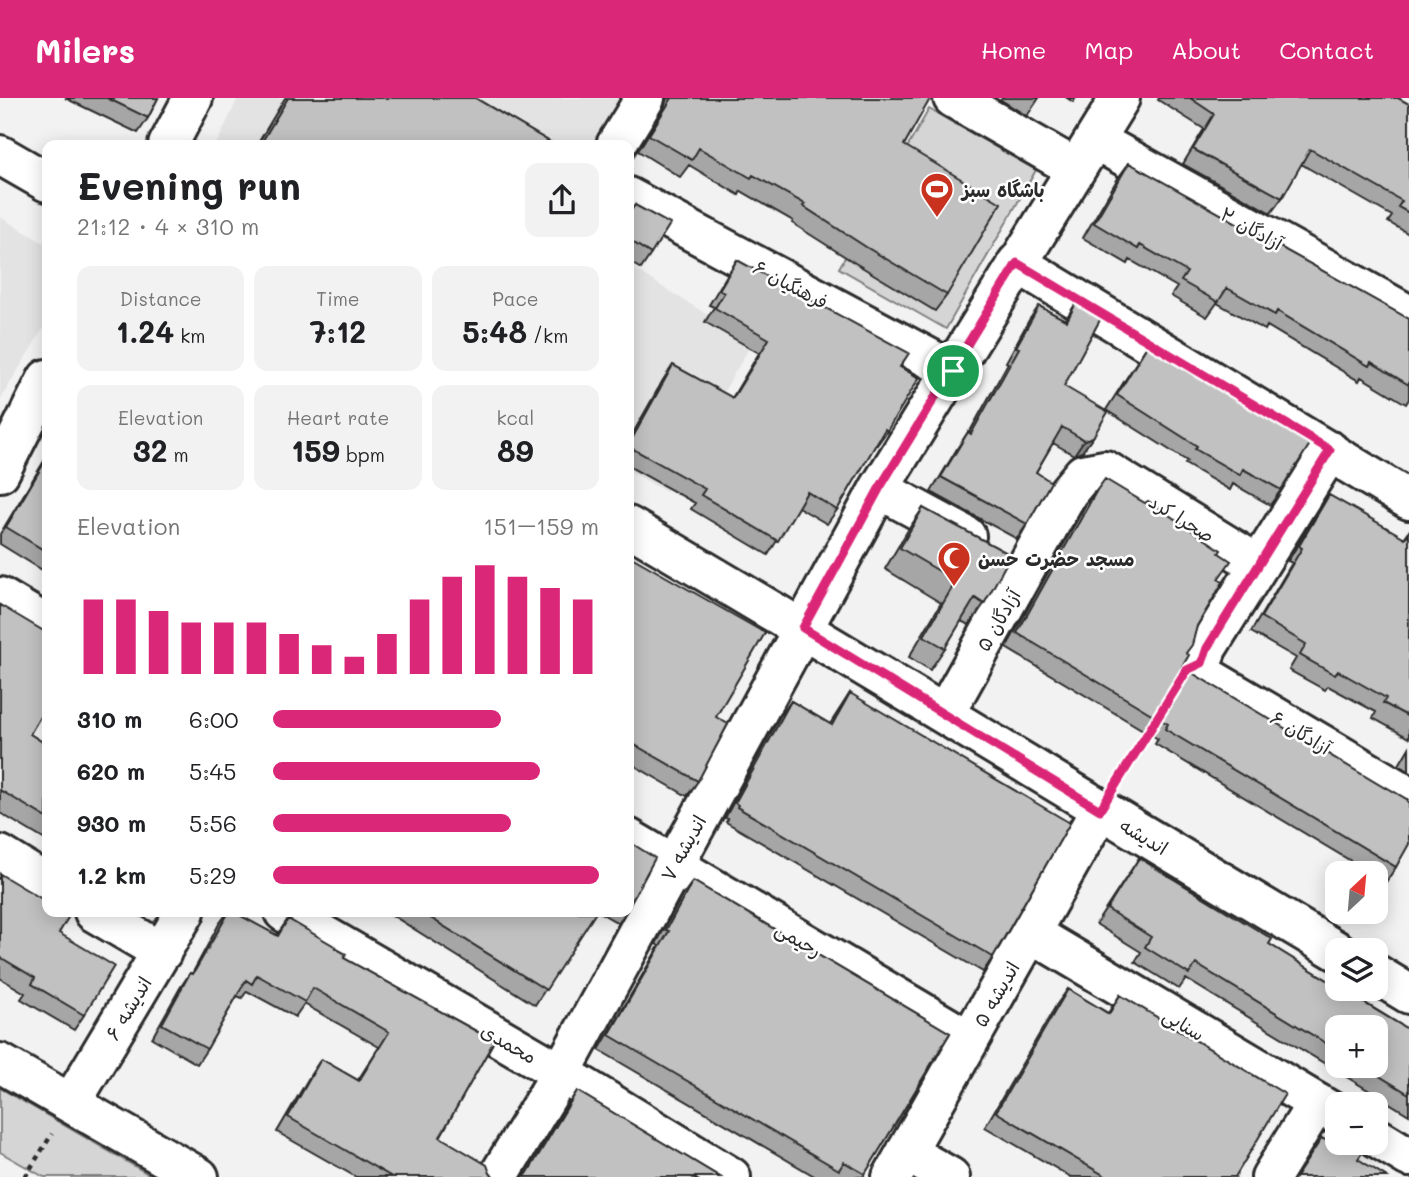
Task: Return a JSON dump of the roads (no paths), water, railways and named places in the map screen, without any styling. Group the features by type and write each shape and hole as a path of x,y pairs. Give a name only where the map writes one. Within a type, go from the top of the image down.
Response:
{"street":[{"path":"171,140 193,98"},
{"path":"619,140 645,98"},
{"name":"آزادگان ۲","path":"953,98 1085,154 1409,315"},
{"name":"اندیشه ۷","path":"498,1177 561,1073 879,489 1120,98"},
{"path":"0,155 42,179"},
{"name":"فرهنگیان ۶","path":"634,200 953,371"},
{"path":"1017,263 1409,500"},
{"path":"4,453 42,388"},
{"path":"1259,565 1330,450"},
{"name":"صحرا کرد","path":"1105,470 1259,565"},
{"name":"آزادگان ۵","path":"945,713 1068,492 1083,474 1105,470"},
{"path":"879,489 1027,569"},
{"name":"اندیشه","path":"634,529 945,713 1100,810 1325,944"},
{"name":"آزادگان ۶","path":"1259,565 1207,648 1202,663 1206,676 1409,796"},
{"path":"0,597 42,622"},
{"name":"اندیشه ۵","path":"899,1164 1100,810"},
{"name":"رحیمی","path":"634,842 970,1040"},
{"path":"0,855 42,881"},
{"path":"102,917 162,952"},
{"name":"اندیشه ۶","path":"71,1104 182,917"},
{"name":"محمدی","path":"293,917 561,1073 731,1177"},
{"name":"سنایی","path":"1031,933 1325,1108"},
{"path":"1388,981 1409,994"},
{"path":"0,1063 199,1177"},
{"path":"1270,1177 1325,1111"},
{"path":"1388,1144 1409,1157"},
{"path":"899,1164 950,1177"}],"place":[{"name":"باشگاه سبز","path":"937,219"},
{"name":"مسجد حضرت حسن","path":"954,588"}]}
